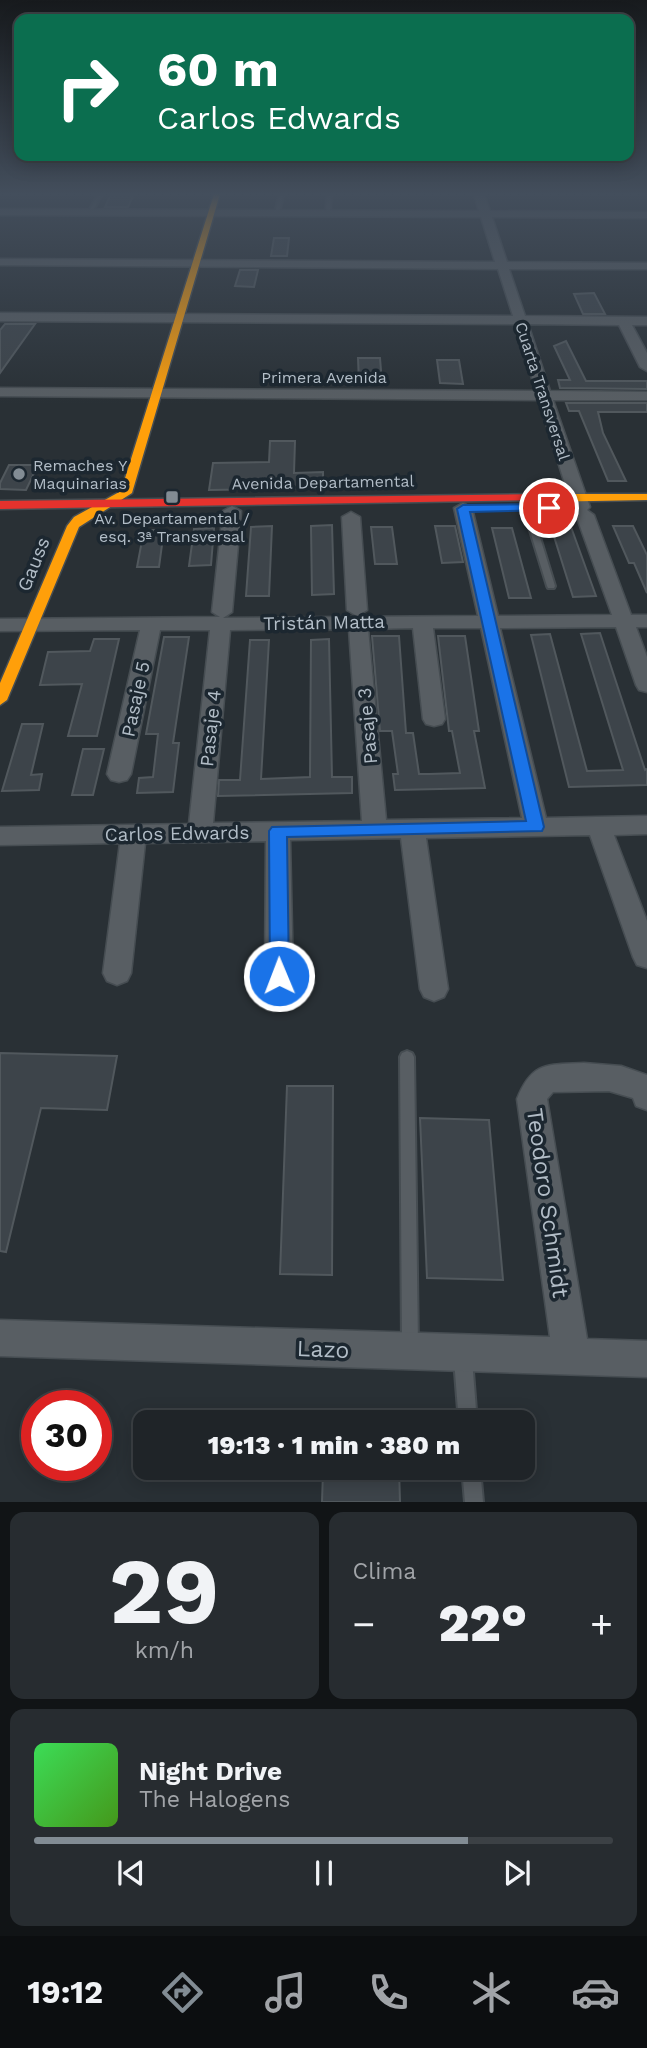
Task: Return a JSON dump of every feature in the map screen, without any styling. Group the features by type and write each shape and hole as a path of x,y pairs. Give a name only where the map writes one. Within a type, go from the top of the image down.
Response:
{"street":[{"path":"111,502 126,493 197,264"},
{"path":"364,264 647,265"},
{"name":"Cuarta Transversal","path":"502,265 581,507 647,685"},
{"path":"0,317 647,321"},
{"path":"624,321 647,367"},
{"name":"Primera Avenida","path":"0,392 647,396"},
{"name":"Avenida Departamental","path":"0,513 581,507 647,496"},
{"name":"Avenida Departamental","path":"0,505 111,502 647,507"},
{"name":"Gauss","path":"0,700 73,526 92,511 111,502"},
{"path":"463,509 536,827"},
{"name":"Pasaje 4","path":"200,832 232,511"},
{"name":"Pasaje 3","path":"351,517 375,830"},
{"name":"Tristán Matta","path":"358,616 422,621 488,615"},
{"name":"Tristán Matta","path":"0,625 33,620 488,615 647,621"},
{"name":"Tristán Matta","path":"33,620 151,624 222,617"},
{"path":"422,621 433,719"},
{"name":"Pasaje 5","path":"119,774 151,624"},
{"name":"Carlos Edwards","path":"0,835 647,825"},
{"path":"599,826 647,957"},
{"path":"412,829 434,989"},
{"path":"278,831 279,976"},
{"path":"117,973 134,833"},
{"name":"Teodoro Schmidt","path":"571,1356 532,1098 536,1088 546,1079 616,1077 645,1089 647,1096"},
{"name":"Lazo","path":"0,1338 647,1359"}],"lane":[{"path":"527,508 551,586"},
{"path":"408,1056 410,1351"},
{"path":"463,1353 467,1410"},
{"path":"472,1480 474,1502"}],"building":[{"path":"240,270 258,270 254,287 235,286"},
{"path":"594,293 605,314 583,314 574,294"},
{"path":"5,324 35,324 0,373 0,330"},
{"path":"566,341 586,381 647,381 647,389 560,388 558,380 570,380 554,346"},
{"path":"358,358 380,358 382,383 359,383"},
{"path":"437,360 459,360 463,384 440,383"},
{"path":"566,403 647,403 647,412 598,412 603,433 626,481 608,481 579,411 569,411"},
{"path":"270,441 295,441 294,473 323,472 323,488 209,490 213,463 269,462"},
{"name":"Remaches Y Maquinarias","path":"9,465 38,465 26,490 0,489 0,483"},
{"path":"332,525 334,594 312,595 311,526"},
{"path":"272,526 269,596 246,596 251,527"},
{"path":"435,526 455,526 463,562 442,563"},
{"path":"613,526 633,526 647,555 647,593 634,563 629,563"},
{"path":"371,527 392,527 397,564 375,564"},
{"path":"551,527 571,527 596,596 573,597"},
{"path":"214,528 211,565 189,566 194,529"},
{"path":"492,528 512,528 531,598 509,598"},
{"path":"144,530 164,530 159,567 137,567"},
{"path":"600,633 645,770 647,769 647,785 569,787 531,635 550,634 587,771 623,770 581,634"},
{"path":"372,636 399,636 406,733 413,733 419,774 429,774 460,773 452,731 449,731 438,636 465,636 479,731 474,731 485,788 395,790 393,774 398,774 392,731 380,731"},
{"path":"164,637 189,637 173,743 179,743 173,792 137,793 139,778 153,777 158,734 146,734"},
{"path":"94,639 119,639 97,736 68,736 82,684 40,685 48,652 90,651"},
{"path":"329,639 332,777 352,777 352,793 218,796 219,780 240,780 250,640 269,640 261,779 310,777 311,640"},
{"path":"22,724 43,724 31,775 42,774 39,790 2,791"},
{"path":"83,749 104,749 93,795 72,795"},
{"path":"0,1053 117,1056 107,1110 41,1108 6,1252 0,1251"},
{"path":"287,1086 333,1086 332,1275 280,1274"},
{"path":"420,1118 489,1120 503,1280 427,1278"},
{"path":"323,1480 399,1480 400,1502 322,1502"}],"traffic: slow":[{"path":"0,700 73,526 78,520 126,493 196,264"},
{"path":"540,498 647,497"}],"traffic: jam":[{"path":"0,505 540,498"}],"place":[{"name":"Remaches Y Maquinarias","path":"19,474"},
{"name":"Av. Departamental / esq. 3ª Transversal","path":"172,497"}],"route":[{"path":"279,976 278,831 536,827 463,509 549,508"}]}
